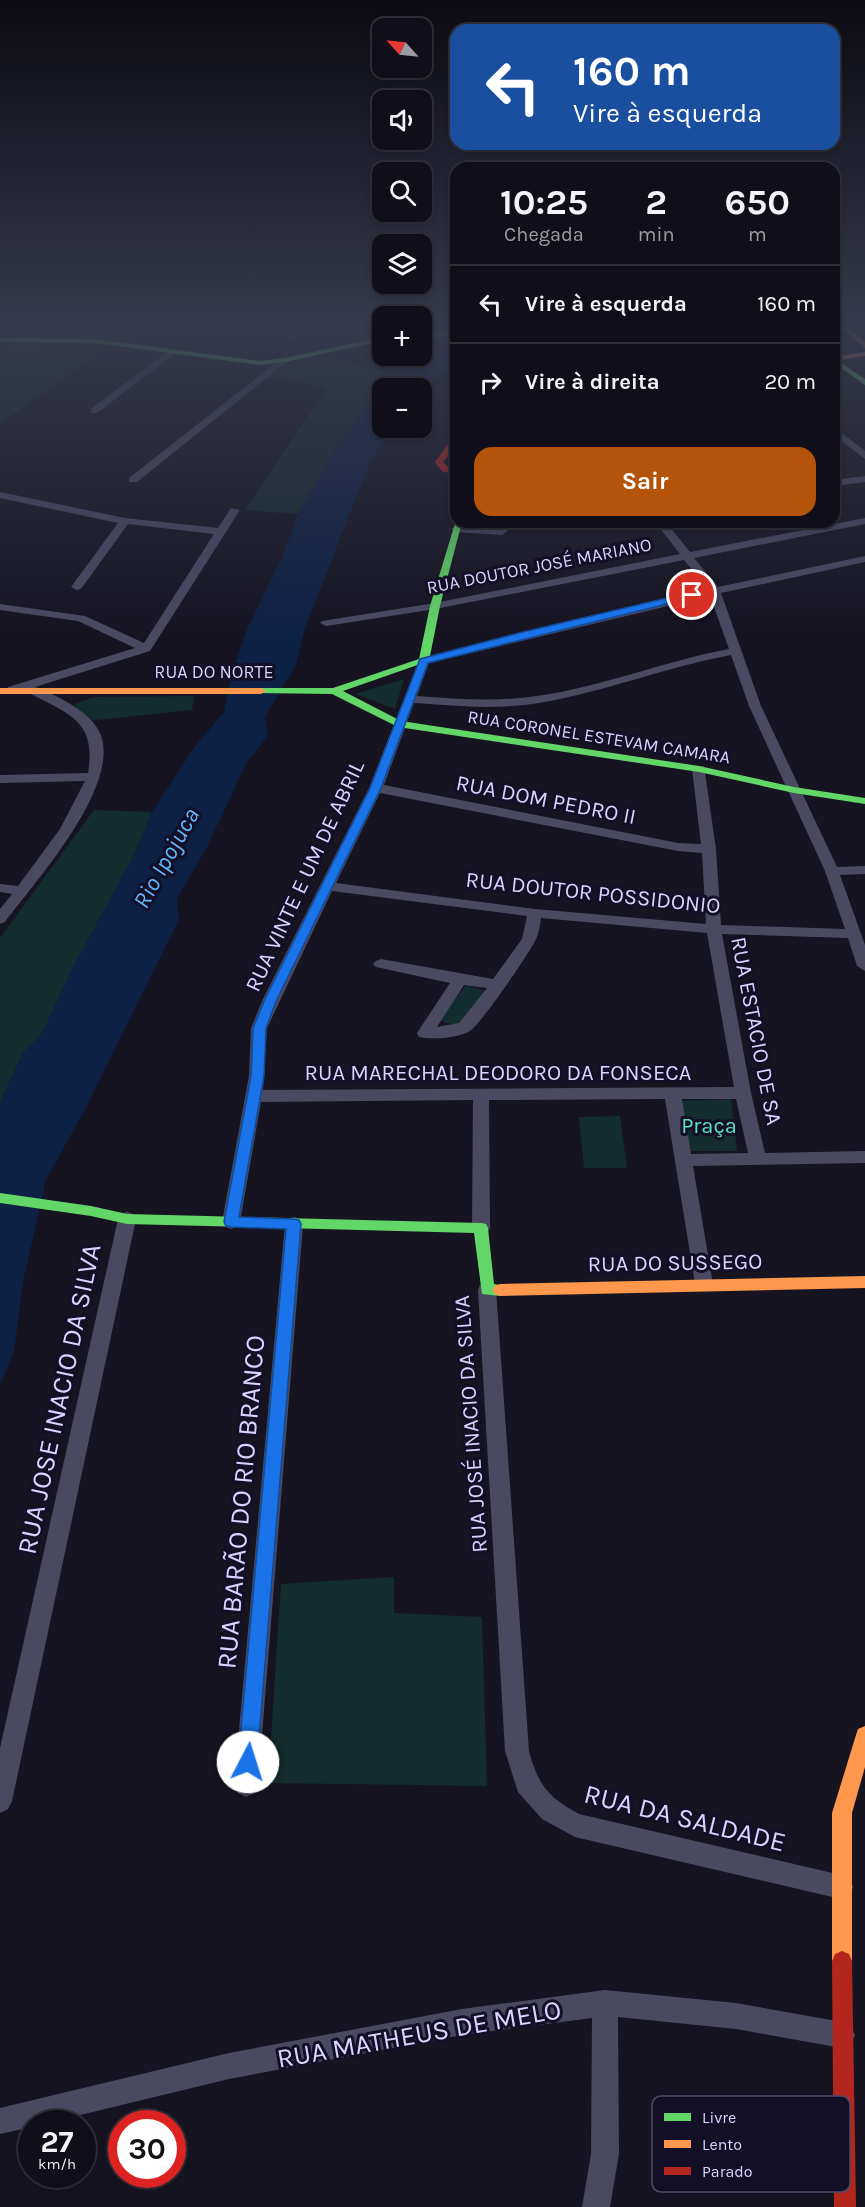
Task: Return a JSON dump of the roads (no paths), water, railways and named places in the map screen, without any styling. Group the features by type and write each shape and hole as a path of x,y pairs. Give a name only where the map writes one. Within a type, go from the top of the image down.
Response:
{"main road":[{"path":"450,447 439,462 450,471"},
{"path":"423,661 456,528"},
{"name":"RUA DO NORTE","path":"6,691 334,691 423,661"},
{"name":"RUA CORONEL ESTEVAM CAMARA","path":"334,691 398,724 699,769 794,790 865,801"},
{"path":"0,1198 91,1211 127,1220 481,1228"},
{"name":"RUA JOSÉ INACIO DA SILVA","path":"481,1228 487,1290"},
{"name":"RUA DO SUSSEGO","path":"487,1290 865,1282"},
{"path":"843,2096 842,1813 865,1735"},
{"path":"845,2192 845,2207"}],"street":[{"path":"133,480 196,430"},
{"path":"840,435 865,456"},
{"path":"840,481 865,479"},
{"path":"0,495 125,521 220,531"},
{"path":"6,691 146,648 235,510"},
{"path":"77,586 125,521"},
{"name":"RUA DOUTOR JOSÉ MARIANO","path":"840,521 865,521"},
{"path":"476,528 502,532 507,528"},
{"path":"664,528 714,590 755,706 832,871 864,959"},
{"name":"RUA DOUTOR JOSÉ MARIANO","path":"326,623 435,606 806,528"},
{"path":"423,661 714,590 865,559"},
{"path":"0,607 81,618 146,648"},
{"path":"409,699 479,704 537,700 587,690 687,660 736,651"},
{"name":"RUA VINTE E UM DE ABRIL","path":"231,1222 254,1096 260,1028 271,999 328,886 350,836 376,788 423,661"},
{"path":"0,919 72,823 95,777 99,762 99,745 92,730 72,712 33,690"},
{"name":"RUA ESTACIO DE SA","path":"699,769 709,849 714,928 743,1094 758,1159"},
{"path":"0,778 95,777"},
{"name":"RUA DOM PEDRO II","path":"376,788 678,847 709,849"},
{"path":"832,871 865,870"},
{"name":"RUA DOUTOR POSSIDONIO","path":"328,886 535,913 714,928 854,934"},
{"path":"0,888 20,891"},
{"path":"460,981 425,1034 465,1027 498,985 529,939 535,913"},
{"path":"381,964 460,981 498,985"},
{"name":"RUA MARECHAL DEODORO DA FONSECA","path":"254,1096 743,1094"},
{"name":"RUA JOSÉ INACIO DA SILVA","path":"481,1095 481,1228"},
{"path":"673,1095 704,1284"},
{"path":"684,1160 865,1157"},
{"name":"RUA JOSE INACIO DA SILVA","path":"0,1801 127,1220"},
{"name":"RUA BARÃO DO RIO BRANCO","path":"246,1785 294,1224"},
{"name":"RUA JOSÉ INACIO DA SILVA","path":"487,1290 516,1751"},
{"name":"RUA DA SALDADE","path":"516,1751 526,1784 550,1811 575,1826 841,1887"},
{"path":"596,2207 605,2154 605,2003"},
{"name":"RUA MATHEUS DE MELO","path":"0,2121 229,2066 462,2022 605,2003 736,2016 842,2035"}],"water":[{"name":"Rio Ipojuca","path":"349,430 372,430 372,438 388,438 371,459 305,628 296,665 265,717 268,736 247,762 207,847 177,899 179,920 83,1113 46,1180 23,1282 14,1352 0,1385 0,1103 23,1053 41,1035 75,963 135,853 152,812 193,749 224,712 232,672 247,629 282,557 298,514 334,450"}],"park label":[{"name":"Praça","path":"709,1126"}]}
